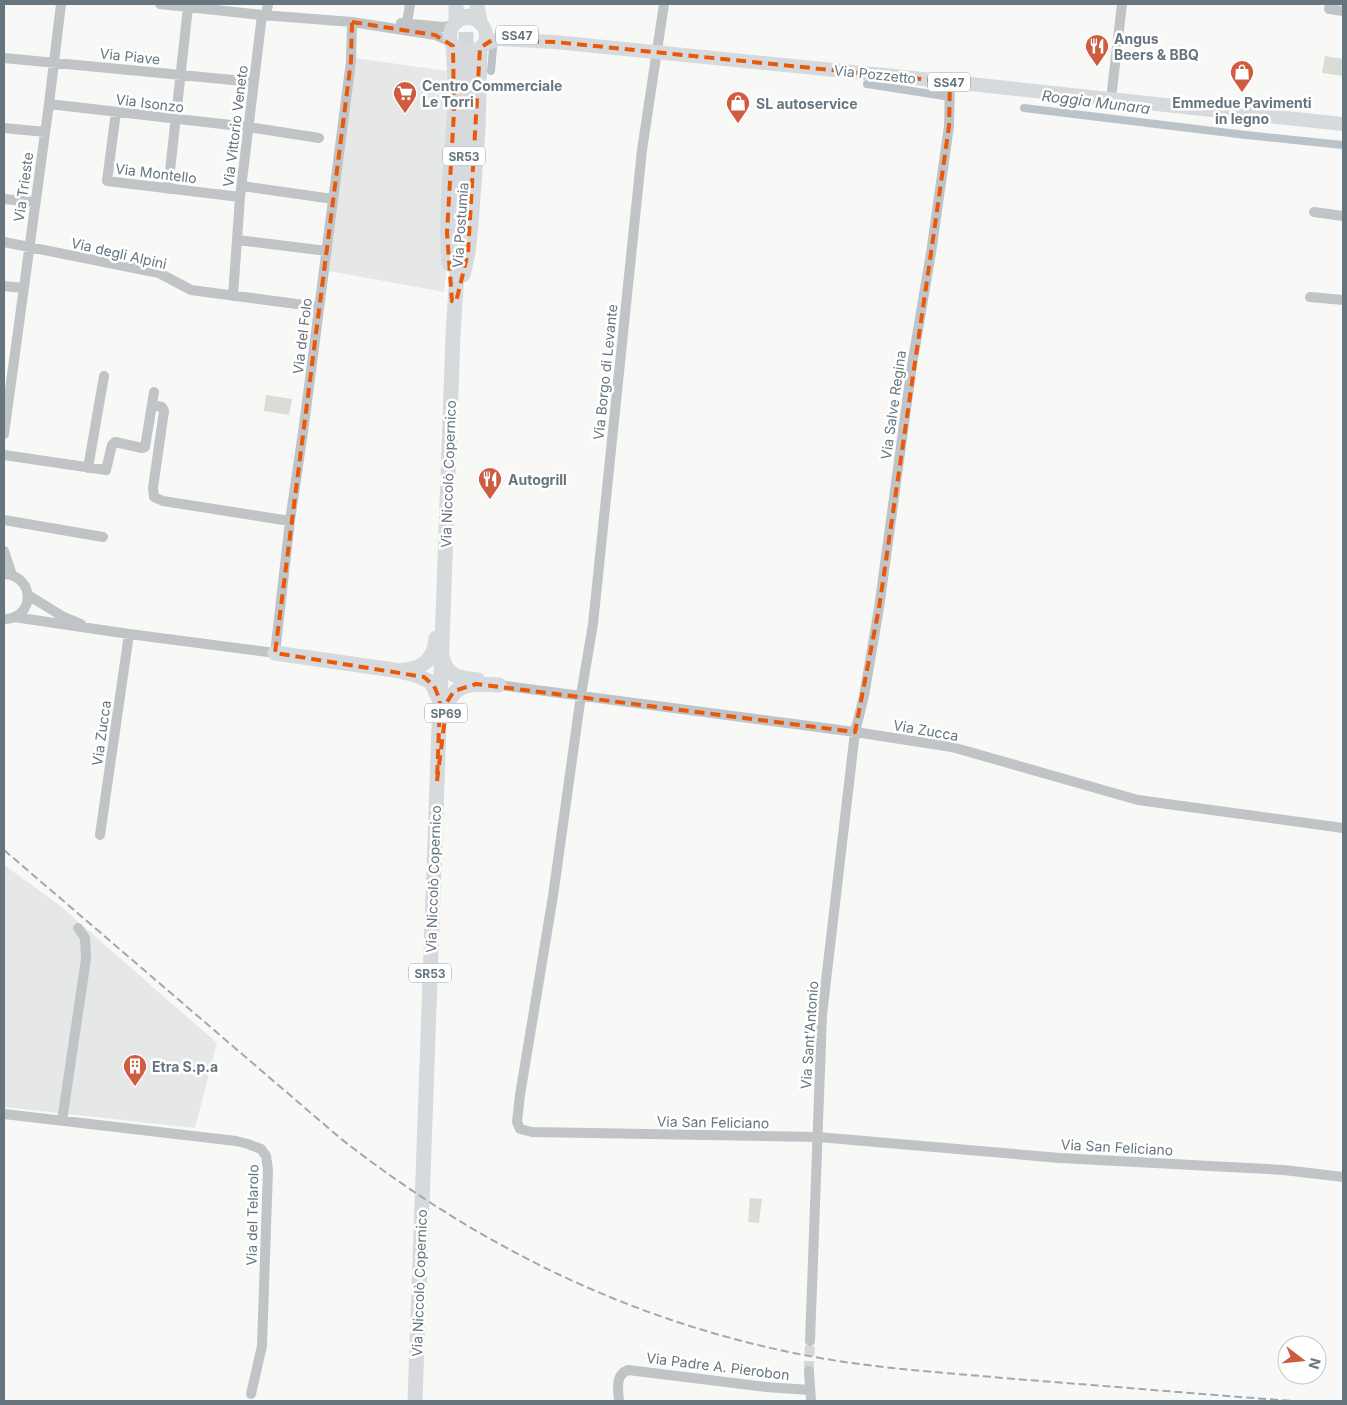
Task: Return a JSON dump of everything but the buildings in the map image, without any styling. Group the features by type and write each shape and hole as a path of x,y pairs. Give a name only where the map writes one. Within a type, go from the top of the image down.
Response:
{"highway":[{"path":"455,24 466,5 481,24"},
{"path":"452,44 454,112 447,233 452,335"},
{"path":"452,335 468,253 478,130 482,46"},
{"name":"Via Postumia","path":"452,356 466,127 467,64"},
{"name":"Via Niccolò Copernico","path":"415,1401 452,356"},
{"name":"SP69","path":"394,670 418,668 430,658 435,644 437,607 444,575"},
{"name":"SP69","path":"442,648 446,668 453,675 499,685"},
{"name":"SP69","path":"275,653 394,670 427,679 434,686 440,700"},
{"name":"SP69","path":"437,781 444,749 447,702 450,696 454,691 468,685 499,685"}],"main road":[{"name":"SS47","path":"452,44 457,50 466,54 476,52 482,46 485,37 481,24 471,18 461,20 455,24"},
{"path":"452,44 450,31 455,24"},
{"name":"Via Pozzetto","path":"481,24 506,34 555,42"},
{"name":"Via Pozzetto","path":"482,46 498,39 555,42 1343,124"}],"street":[{"name":"Via Trieste","path":"4,434 8,362 23,288 61,4"},
{"path":"160,4 406,27 443,27 455,24"},
{"name":"Via Vittorio Veneto","path":"233,296 248,127 264,15 268,4"},
{"path":"406,27 410,4"},
{"name":"Via Borgo di Levante","path":"581,694 593,624 642,150 664,4"},
{"path":"1111,99 1122,4"},
{"path":"1330,4 1328,9 1343,10"},
{"path":"168,189 188,7"},
{"name":"Via del Folo","path":"275,653 290,521 351,62 352,22"},
{"path":"406,27 435,35 452,44"},
{"name":"Via Piave","path":"4,58 254,82"},
{"name":"Via Salve Regina","path":"856,732 879,608 912,365 950,126 950,82"},
{"name":"Via Isonzo","path":"49,104 248,127 319,138"},
{"name":"Via Montello","path":"116,112 108,181 168,189 333,199"},
{"path":"4,128 45,132"},
{"path":"4,199 35,202"},
{"path":"1314,212 1343,216"},
{"path":"238,240 327,251"},
{"name":"Via degli Alpini","path":"4,242 159,273 192,290 319,307"},
{"path":"4,286 23,288"},
{"path":"1310,297 1343,300"},
{"path":"88,468 104,376"},
{"path":"4,455 107,470 112,445 115,442 144,448 154,392"},
{"path":"152,405 162,407 164,411 153,488 154,497 163,501 290,521"},
{"path":"4,520 103,537"},
{"name":"SP69","path":"4,551 8,575 23,582 28,595 25,608 7,619"},
{"name":"SP69","path":"28,595 62,616 91,629"},
{"name":"SP69","path":"7,619 275,653"},
{"name":"Via Zucca","path":"100,835 129,634"},
{"name":"Via Zucca","path":"499,685 581,694 952,747 1138,800 1343,828"},
{"name":"Via San Feliciano","path":"581,694 553,896 520,1095 517,1122 520,1129 532,1132 818,1137 1041,1156 1284,1170 1343,1176"},
{"name":"Via Sant'Antonio","path":"810,1341 822,1015 856,732"},
{"path":"62,1121 86,959 85,938 78,928"},
{"name":"Via del Telarolo","path":"4,1114 236,1141 261,1149 266,1156 268,1191 262,1346 251,1394"},
{"name":"Via Padre A. Pierobon","path":"619,1401 618,1380 628,1370 750,1386 810,1390"},
{"path":"809,1371 811,1401"}],"highlighted area":[{"path":"352,22 435,35 453,46 454,112 447,233 452,301 456,302 468,253 480,48 492,40 555,42 950,82 949,126 931,253 879,608 855,732 476,684 454,691 447,702 437,781 440,700 434,686 424,677 275,653 351,61"}],"shaded area":[{"path":"1325,56 1343,59 1343,76 1322,73"},
{"path":"355,58 447,71 443,237 446,274 444,292 329,271"},
{"path":"266,395 292,399 289,415 264,411"},
{"path":"4,865 58,904 217,1043 195,1128 4,1107"},
{"path":"750,1198 762,1199 759,1223 748,1222"}],"waterway":[{"name":"Roggia Munara","path":"491,71 493,48"},
{"name":"Roggia Munara","path":"867,84 944,96"},
{"name":"Roggia Munara","path":"1024,108 1343,145"}],"tunnel":[{"path":"465,9 467,64"},
{"path":"809,1371 810,1341"}],"railway":[{"path":"4,850 340,1138 391,1176 443,1211 497,1243 609,1297 667,1319 727,1337 789,1352 845,1362 930,1372 1292,1401"}],"place":[{"name":"Angus Beers & BBQ","path":"1097,67"},
{"name":"Emmedue Pavimenti in legno","path":"1242,93"},
{"name":"Centro Commerciale Le Torri","path":"405,114"},
{"name":"SL autoservice","path":"738,124"},
{"name":"Autogrill","path":"490,500"},
{"name":"Etra S.p.a","path":"135,1087"}]}
